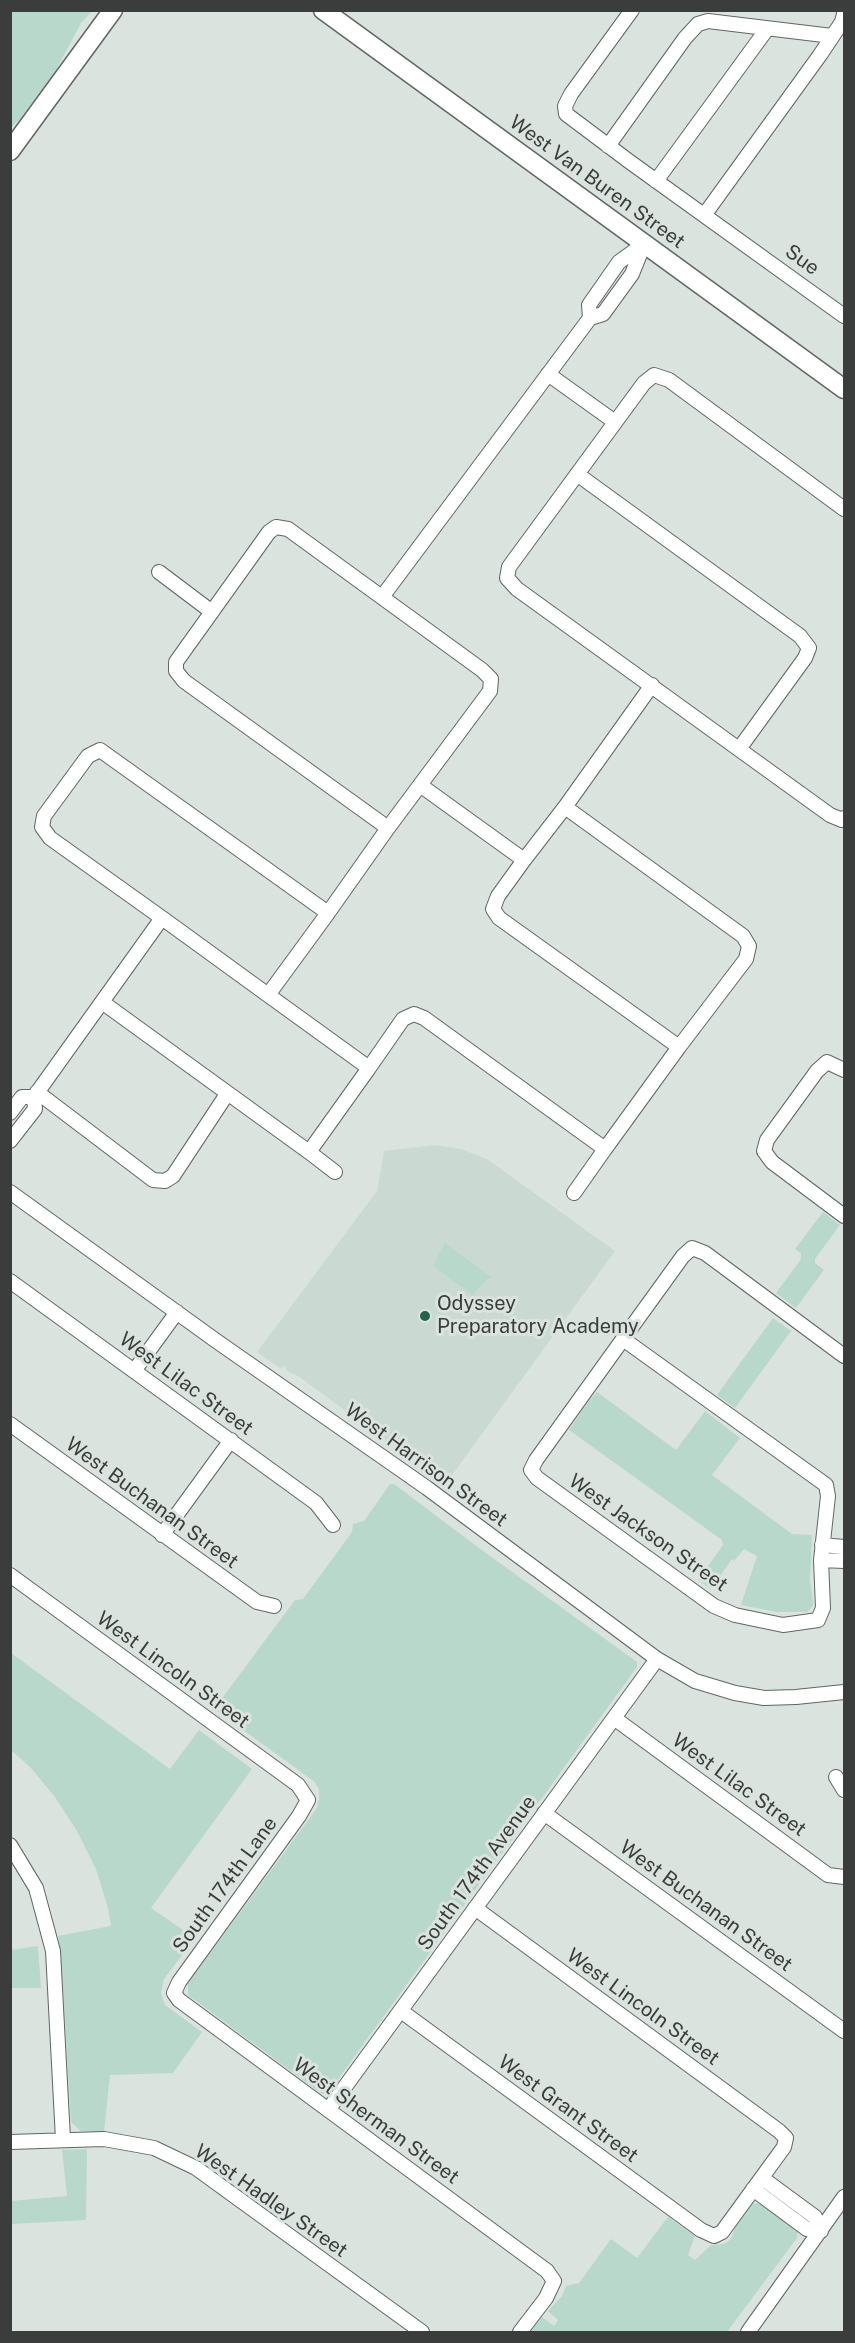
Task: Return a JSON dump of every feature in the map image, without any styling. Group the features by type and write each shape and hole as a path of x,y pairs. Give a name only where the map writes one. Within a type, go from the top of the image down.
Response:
{"main road":[{"path":"12,145 113,10"},
{"name":"West Van Buren Street","path":"324,10 844,389"}],"street":[{"name":"Sue","path":"632,10 572,94 565,106 566,114 844,316"},
{"path":"705,214 832,36 844,14"},
{"path":"608,146 685,38 698,24 708,21 832,36"},
{"path":"656,180 766,29"},
{"path":"382,597 590,318 603,314 632,274 644,243"},
{"path":"548,374 615,422"},
{"path":"844,508 669,380 654,375 644,383 509,567 507,578 517,589 830,815 842,820 844,818"},
{"path":"577,474 800,636 809,648 805,658 739,749"},
{"path":"268,995 490,691 490,679 482,670 288,529 276,527 269,532 176,662 176,671 184,681 388,828"},
{"path":"159,572 212,612"},
{"path":"652,685 498,896 493,909 499,918 679,1047"},
{"path":"328,913 100,750 88,756 44,816 42,827 50,838 369,1068"},
{"path":"420,786 524,860"},
{"path":"565,807 742,936 749,946 746,958 574,1193"},
{"path":"10,1141 35,1109 35,1094 162,918"},
{"path":"102,1002 335,1172"},
{"path":"309,1152 403,1019 414,1014 434,1025 605,1149"},
{"path":"844,1070 827,1062 817,1071 767,1140 764,1151 772,1162 844,1216"},
{"path":"10,1113 22,1097 35,1094 153,1180 165,1180 173,1176 227,1094"},
{"name":"West Harrison Street","path":"10,1192 428,1488 657,1659 695,1681 735,1693 764,1698 844,1692"},
{"path":"844,1356 705,1253 692,1248 682,1256 622,1339 826,1485 828,1496 821,1560 844,1561"},
{"name":"West Lilac Street","path":"10,1281 316,1503 333,1525"},
{"path":"134,1371 177,1312"},
{"name":"West Jackson Street","path":"622,1339 531,1470 546,1485 714,1606 756,1621 783,1625 818,1620 824,1608 821,1560"},
{"name":"West Buchanan Street","path":"10,1424 257,1602 274,1606"},
{"path":"162,1535 231,1440"},
{"path":"822,1545 844,1546"},
{"name":"West Lincoln Street","path":"10,1575 298,1785 308,1800"},
{"name":"South 174th Avenue","path":"328,2110 657,1659"},
{"name":"West Lilac Street","path":"614,1718 828,1875 844,1877"},
{"path":"836,1777 844,1790"},
{"name":"South 174th Lane","path":"174,1993 179,1982 299,1816 308,1800"},
{"name":"West Buchanan Street","path":"544,1813 844,2031"},
{"path":"10,1845 36,1888 53,1951 63,2139"},
{"name":"West Lincoln Street","path":"476,1908 779,2130 786,2138 784,2147 758,2184"},
{"name":"West Sherman Street","path":"174,1993 179,2000 547,2271 554,2280 546,2298 520,2332"},
{"name":"West Grant Street","path":"401,2010 701,2230 714,2236 722,2232 758,2184"},
{"name":"West Hadley Street","path":"10,2142 104,2139 154,2148 196,2168 422,2332"},
{"path":"758,2184 815,2217 821,2231"},
{"path":"748,2332 844,2197"}],"shaded area":[{"name":"Odyssey Preparatory Academy","path":"435,1145 461,1149 487,1159 615,1251 447,1482 441,1477 438,1483 427,1475 429,1471 422,1470 404,1457 401,1451 298,1376 287,1371 285,1366 280,1368 257,1352 377,1191 384,1151"}],"green space":[{"path":"11,10 92,11 81,23 56,70 11,128"},
{"path":"823,1212 840,1225 815,1259 815,1263 824,1270 796,1308 776,1293 801,1259 801,1253 795,1249"},
{"path":"445,1243 491,1277 473,1295 433,1266"},
{"path":"773,1318 791,1331 735,1408 717,1395"},
{"path":"597,1392 676,1450 705,1411 740,1438 712,1475 792,1534 812,1535 810,1580 813,1606 807,1612 777,1612 741,1605 757,1556 744,1549 734,1561 732,1559 711,1589 698,1580 723,1545 722,1540 569,1430"},
{"path":"390,1484 394,1484 637,1662 637,1667 328,2093 322,2094 188,1995 188,1983 317,1808 319,1798 319,1790 315,1782 214,1709 295,1600 303,1599 352,1532 353,1524 364,1521"},
{"path":"11,1653 170,1769 199,1730 252,1769 151,1908 195,1938 164,1979 161,1993 165,2005 202,2032 173,2073 110,2075 104,2132 81,2131 71,2122 58,1936 111,1926 108,1908 96,1869 77,1831 55,1797 30,1767 11,1750"},
{"path":"38,1946 41,1988 11,1988 11,1950"},
{"path":"87,2149 86,2220 11,2224 11,2201 67,2196 62,2150"},
{"path":"751,2203 761,2204 791,2226 798,2228 797,2238 727,2332 528,2332 542,2317 554,2326 558,2320 548,2311 562,2296 566,2286 579,2283 611,2239 637,2258 668,2217 695,2236 688,2255 695,2260 711,2245 724,2244 730,2240 734,2226"}],"place":[{"name":"Odyssey Preparatory Academy","path":"425,1316"}]}
